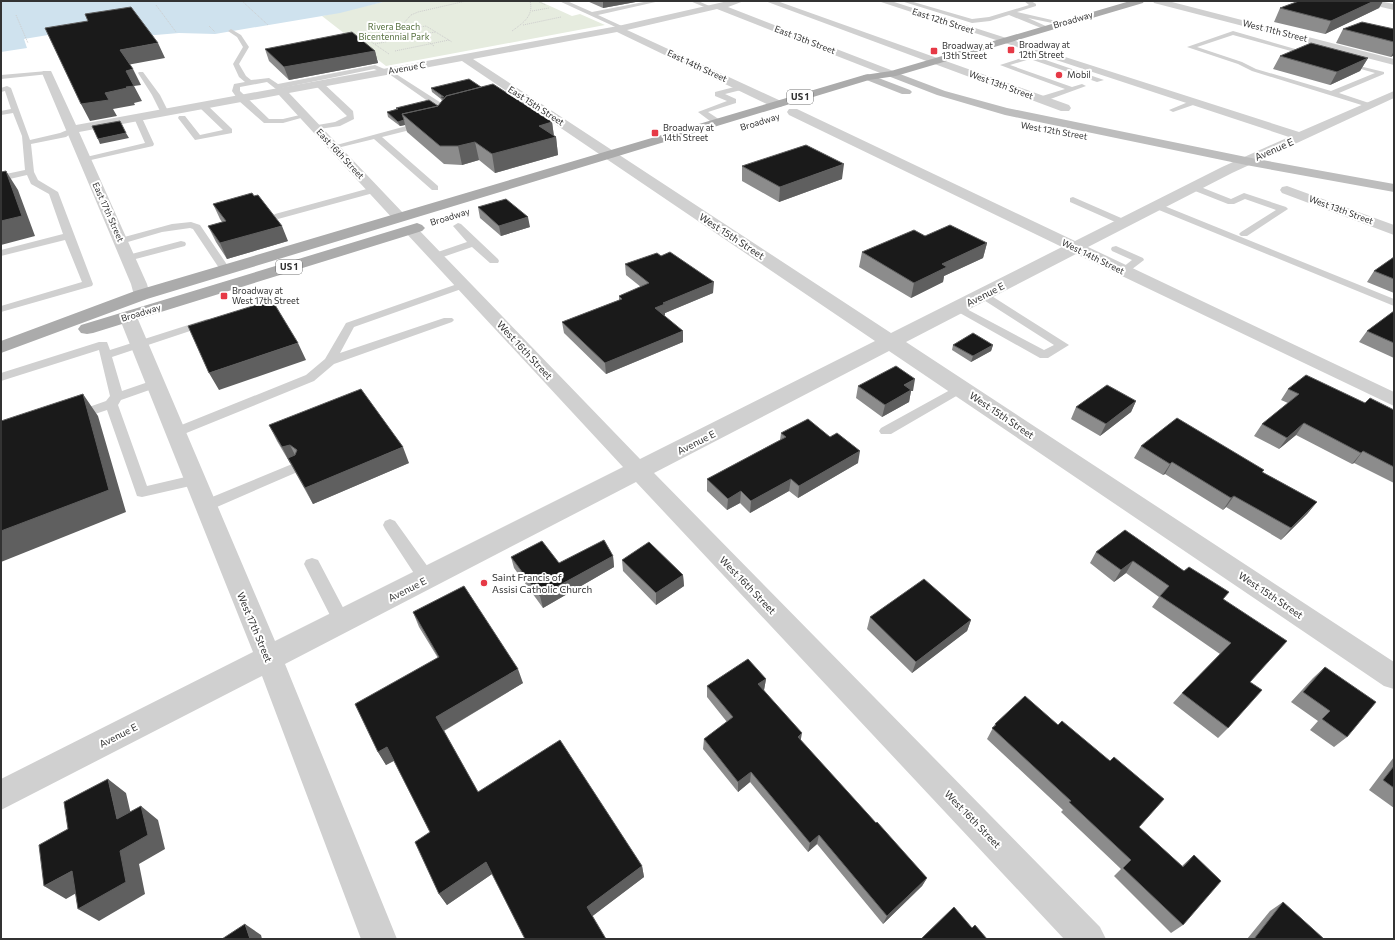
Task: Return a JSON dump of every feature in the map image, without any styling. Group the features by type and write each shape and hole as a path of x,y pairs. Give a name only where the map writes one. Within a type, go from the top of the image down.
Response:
{"main road":[{"name":"Broadway","path":"667,150 793,112 936,61 1140,1"},
{"name":"Broadway","path":"2,347 140,295 225,269 578,178 717,122 868,77"},
{"name":"Broadway","path":"2,347 39,342 128,317 405,223 623,159"}],"street":[{"name":"Avenue C","path":"72,130 242,99 278,89 319,84 620,28 740,1"},
{"path":"769,1 936,61"},
{"name":"East 12th Street","path":"882,1 1005,40"},
{"name":"West 11th Street","path":"1157,1 1394,62"},
{"path":"1367,1 1394,7"},
{"name":"East 13th Street","path":"710,8 838,64"},
{"name":"East 13th Street","path":"710,8 888,79"},
{"name":"East 14th Street","path":"620,28 777,104"},
{"path":"1005,40 1050,63 1114,76 1301,137"},
{"name":"East 15th Street","path":"464,58 516,93 623,159"},
{"name":"West 13th Street","path":"936,61 1066,108"},
{"path":"852,70 868,77"},
{"name":"East 17th Street","path":"47,72 139,284 140,295"},
{"name":"West 12th Street","path":"868,77 888,79 945,106 1016,125 1188,155 1246,161 1394,188"},
{"name":"East 16th Street","path":"278,89 405,223"},
{"name":"Avenue E","path":"1,794 427,579 1246,161 1394,94"},
{"name":"West 14th Street","path":"793,112 1394,400"},
{"name":"West 15th Street","path":"623,159 892,342 1394,677"},
{"name":"West 13th Street","path":"1287,190 1394,230"},
{"name":"West 16th Street","path":"405,223 639,471 1088,939"},
{"name":"West 17th Street","path":"128,317 174,433 269,659 379,939"}],"lane":[{"path":"562,1 593,14 620,28"},
{"path":"593,14 657,1"},
{"path":"693,1 710,8"},
{"path":"904,1 972,20 990,19 1034,6 1027,1"},
{"path":"1010,13 1062,23"},
{"path":"1010,13 1046,28"},
{"path":"232,31 239,36 246,47 236,64 243,77 249,82"},
{"path":"1320,56 1233,33 1190,47 1240,63 1254,70 1371,105"},
{"path":"1330,52 1341,48"},
{"path":"1030,57 1050,63"},
{"path":"1072,89 1028,72 1003,65 1030,57 1100,80"},
{"path":"1332,93 1382,72 1340,62"},
{"path":"304,116 283,121 267,121 242,99 236,91 237,86 249,82 269,80 278,89 365,68 375,67 388,71 449,109 439,120 333,147"},
{"path":"1,77 47,72"},
{"path":"141,73 156,95 165,113"},
{"path":"1092,83 1114,76"},
{"path":"315,128 337,124 351,118 350,113 319,84"},
{"path":"1042,100 1082,86"},
{"path":"717,122 702,112 733,101 718,94 742,87"},
{"path":"1,90 7,88 16,110 26,139 30,172 34,182 53,192 68,236 88,284 1,309"},
{"path":"502,96 516,93"},
{"path":"1172,110 1193,102"},
{"path":"182,118 198,138 229,131 203,106"},
{"path":"1,113 16,110"},
{"path":"85,160 150,144 138,118"},
{"path":"26,139 63,135 72,130"},
{"path":"376,136 436,188"},
{"path":"1,178 30,172"},
{"path":"1193,188 1231,202 1244,196 1282,209 1244,234"},
{"path":"278,216 374,190"},
{"path":"1073,200 1125,222"},
{"path":"1157,206 1394,304"},
{"path":"121,241 182,225 194,224 225,269"},
{"path":"458,226 494,261"},
{"path":"1,253 68,236"},
{"path":"436,256 474,243"},
{"path":"128,258 181,244"},
{"path":"1116,249 1139,260 1123,271"},
{"path":"330,362 350,325 463,284"},
{"path":"957,308 1044,355 1062,345 983,295"},
{"path":"106,355 217,319"},
{"path":"174,433 310,378 330,362 448,320"},
{"path":"1,377 103,345 114,401 142,492 194,480"},
{"path":"67,419 154,384"},
{"path":"886,430 961,388"},
{"path":"205,506 297,467"},
{"path":"390,525 427,579"},
{"path":"312,564 342,622"}],"path":[{"path":"242,1 268,25"},
{"path":"436,47 403,24 411,15 418,12 466,1"},
{"path":"156,5 176,32"},
{"path":"532,11 551,7"},
{"path":"16,15 28,43"},
{"path":"521,25 561,17"},
{"path":"209,26 217,34"},
{"path":"392,56 364,37 426,26 456,44"},
{"path":"375,44 436,31"},
{"path":"387,53 449,40"}],"green space":[{"name":"Rivera Beach Bicentennial Park","path":"387,1 539,1 572,16 580,14 605,25 386,66 322,16"}],"water":[{"path":"1,1 387,1 340,13 215,34 179,33 120,38 108,25 24,39 27,48 1,52"}],"building":[{"path":"1299,1 1374,1 1331,21 1280,8"},
{"path":"131,7 158,43 120,50 133,69 126,71 134,86 105,93 109,100 81,104 45,28 88,21 85,14"},
{"path":"1362,22 1394,29 1394,42 1343,29"},
{"path":"352,32 375,51 284,67 265,49"},
{"path":"1311,43 1368,58 1337,72 1280,56"},
{"path":"469,79 481,87 446,96 444,99 441,97 444,97 431,88"},
{"path":"493,84 552,122 539,126 556,137 492,154 475,142 458,146 440,146 402,114 438,106 446,96"},
{"path":"429,100 438,106 402,114 404,120 398,122 387,112 398,109 396,108"},
{"path":"120,121 126,133 98,139 92,126"},
{"path":"806,145 844,164 780,187 742,166"},
{"path":"6,171 22,216 1,221 1,172"},
{"path":"252,193 254,196 258,195 282,226 220,243 208,226 226,221 213,204"},
{"path":"506,199 528,217 499,226 478,207"},
{"path":"950,225 987,243 942,264 947,267 914,283 862,252 914,230 925,236"},
{"path":"670,252 714,282 663,303 665,304 655,308 683,331 605,363 562,322 622,299 619,296 649,283 625,264 657,253 661,256"},
{"path":"1394,257 1394,279 1374,271"},
{"path":"272,300 298,343 209,373 188,326"},
{"path":"1394,311 1394,343 1367,331"},
{"path":"973,333 993,345 973,356 953,345"},
{"path":"896,366 915,379 904,385 911,390 885,405 858,386"},
{"path":"1306,375 1365,403 1370,398 1394,410 1394,467 1363,451 1361,453 1304,423 1287,438 1262,424 1299,394 1288,389"},
{"path":"1107,385 1136,401 1106,424 1076,407"},
{"path":"361,389 403,447 305,488 288,458 295,455 297,450 290,445 282,447 269,425"},
{"path":"83,394 109,490 1,531 1,421"},
{"path":"1177,418 1264,470 1262,472 1317,502 1291,528 1234,496 1231,498 1172,462 1170,464 1141,446"},
{"path":"808,419 830,437 837,433 860,451 799,486 791,479 751,501 741,491 728,499 707,479 786,437 781,433"},
{"path":"1125,530 1184,571 1189,567 1229,592 1223,599 1287,641 1250,682 1262,690 1228,728 1182,693 1231,643 1160,596 1169,586 1133,561 1121,570 1096,552"},
{"path":"604,540 613,556 540,596 511,557 542,541 559,563"},
{"path":"649,542 683,575 656,593 622,560"},
{"path":"924,579 971,620 916,662 870,617"},
{"path":"464,586 518,669 436,717 478,792 560,740 642,866 587,907 606,939 525,939 486,862 439,894 415,842 430,832 387,747 378,752 355,704 439,657 413,612"},
{"path":"748,659 766,679 758,684 802,733 798,737 927,878 887,916 819,835 810,843 751,772 738,782 704,739 733,717 707,686"},
{"path":"1325,667 1376,702 1347,737 1322,719 1330,711 1303,692"},
{"path":"1025,696 1058,725 1062,721 1110,761 1114,757 1164,799 1139,827 1183,867 1194,855 1221,881 1183,925 1123,868 1131,860 1069,802 1071,801 992,728"},
{"path":"1394,766 1394,788 1383,780"},
{"path":"108,779 117,819 141,806 148,835 120,851 126,882 78,909 72,871 44,886 39,845 68,829 64,802"},
{"path":"1283,902 1324,939 1254,939"},
{"path":"954,907 972,928 975,925 987,939 921,939"},
{"path":"245,924 250,939 222,939"}],"place":[{"name":"Broadway at 12th Street","path":"1011,50"},
{"name":"Broadway at 13th Street","path":"934,51"},
{"name":"Mobil","path":"1059,75"},
{"name":"Broadway at 14th Street","path":"655,133"},
{"name":"Broadway at West 17th Street","path":"224,296"},
{"name":"Saint Francis of Assisi Catholic Church","path":"484,583"}]}
